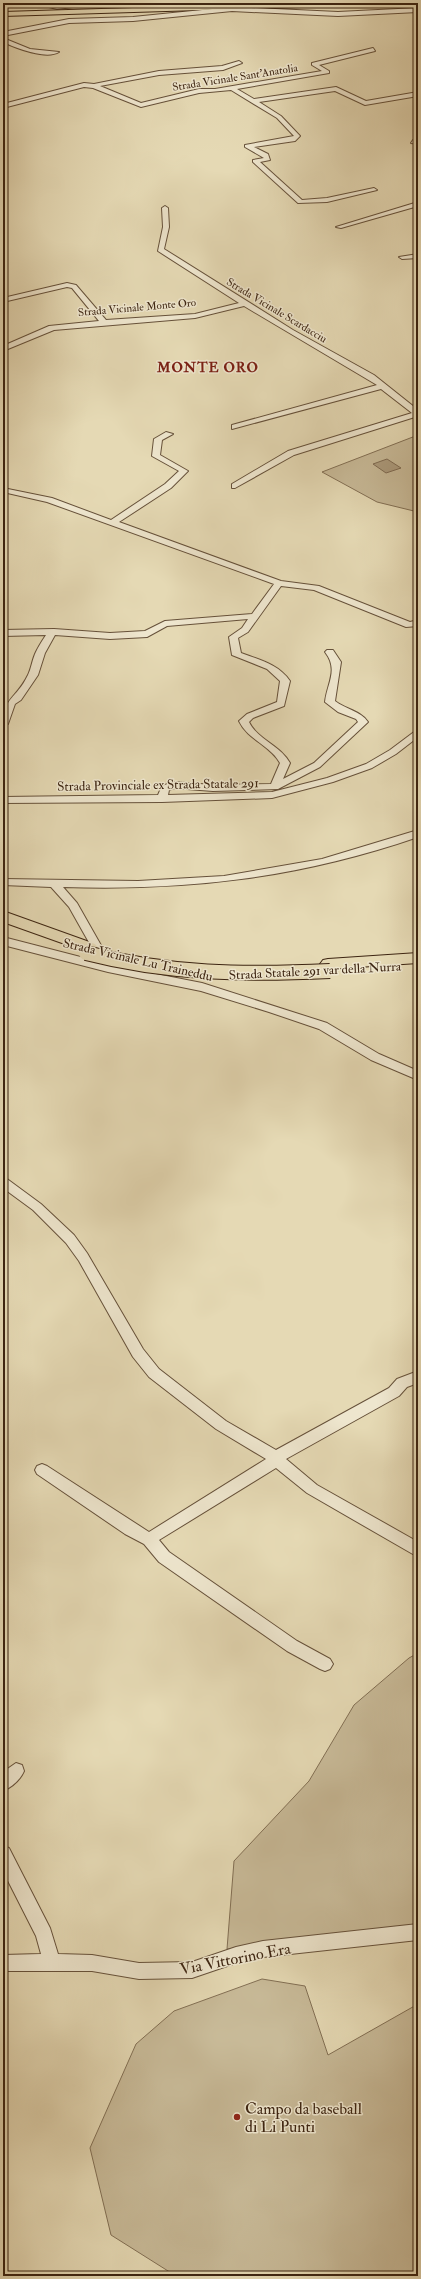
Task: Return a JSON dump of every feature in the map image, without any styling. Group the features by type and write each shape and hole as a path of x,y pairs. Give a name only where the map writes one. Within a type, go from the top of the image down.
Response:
{"highway":[{"path":"3,13 307,3"},
{"path":"3,13 301,5 418,4"},
{"name":"Strada Statale 291 var della Nurra","path":"3,916 88,951"},
{"name":"Strada Statale 291 var della Nurra","path":"3,923 88,951 156,969 204,974 274,974 418,958"},
{"name":"Strada Statale 291 var della Nurra","path":"329,967 418,965"}],"street":[{"path":"36,3 56,7 102,3"},
{"path":"116,7 120,14 130,16 166,15"},
{"path":"3,34 69,21 122,20 239,9 267,12 338,14 418,10"},
{"path":"3,40 17,47 39,53 56,52"},
{"name":"Strada Vicinale Sant'Anatolia","path":"3,106 84,85 94,86 141,105 199,91 232,88 327,72 314,64 373,50"},
{"path":"94,86 159,73 223,68 239,64"},
{"path":"232,88 279,117 297,136 295,138 247,146 266,154 268,159 255,161 300,202 327,200 374,190"},
{"path":"255,101 336,89 365,104 418,94"},
{"path":"339,227 418,204"},
{"name":"Strada Vicinale Scardacciu","path":"165,208 166,227 160,250 290,332 371,377 418,414"},
{"path":"402,257 418,256"},
{"path":"3,300 67,285 74,286 104,323"},
{"name":"Strada Vicinale Monte Oro","path":"3,349 37,333 73,324 195,316 242,303"},
{"path":"235,427 383,386"},
{"path":"235,486 291,453 418,414"},
{"path":"112,523 168,486 184,471 156,456 158,439 169,434"},
{"path":"3,490 49,500 279,583 316,588 409,625 418,623"},
{"path":"275,787 285,763 283,757 256,737 245,726 244,721 250,716 281,704 285,681 280,673 237,655 233,637 245,630 279,583"},
{"path":"3,633 52,632 110,636 147,634 165,624 255,616"},
{"path":"3,724 11,703 18,698 33,675 40,654 52,632"},
{"path":"162,799 165,788 173,785 213,788 275,787 317,765 363,722 360,717 341,710 330,702 330,692 338,667 335,656 330,652"},
{"name":"Strada Provinciale ex Strada Statale 291","path":"3,800 162,799 272,795 348,774 369,766 393,752 418,732"},
{"path":"3,882 157,884 225,878 308,866 390,844 418,833"},
{"path":"54,883 73,905 108,968"},
{"name":"Strada Vicinale Lu Traineddu","path":"3,941 108,968 202,987 323,1026 375,1057 418,1076"},
{"path":"3,1181 37,1207 70,1239 83,1257 138,1353 154,1373 210,1417 277,1460 312,1489 392,1533 418,1550"},
{"path":"149,1538 277,1460 282,1453 339,1424 394,1392 402,1383 418,1377"},
{"path":"42,1470 130,1529 149,1538 164,1557 211,1588 292,1646 325,1664"},
{"path":"3,1782 16,1771"},
{"path":"3,1854 44,1934 52,1962"},
{"name":"Via Vittorino Era","path":"3,1964 52,1962 92,1963 138,1971 192,1970 236,1955 263,1949 418,1932"}],"shaded area":[{"path":"418,435 418,512 377,502 322,472"},
{"path":"387,459 401,468 386,473 373,464"},
{"path":"418,1653 418,1932 362,1944 227,1949 234,1861 309,1781 354,1705 409,1658"},
{"name":"Campo da baseball di Li Punti","path":"262,1979 305,1986 328,2055 418,2004 418,2276 176,2276 111,2235 90,2148 136,2044 174,2011"}],"place":[{"name":"Campo da baseball di Li Punti","path":"237,2117"}],"district":[{"name":"MONTE ORO","path":"208,367"}]}
